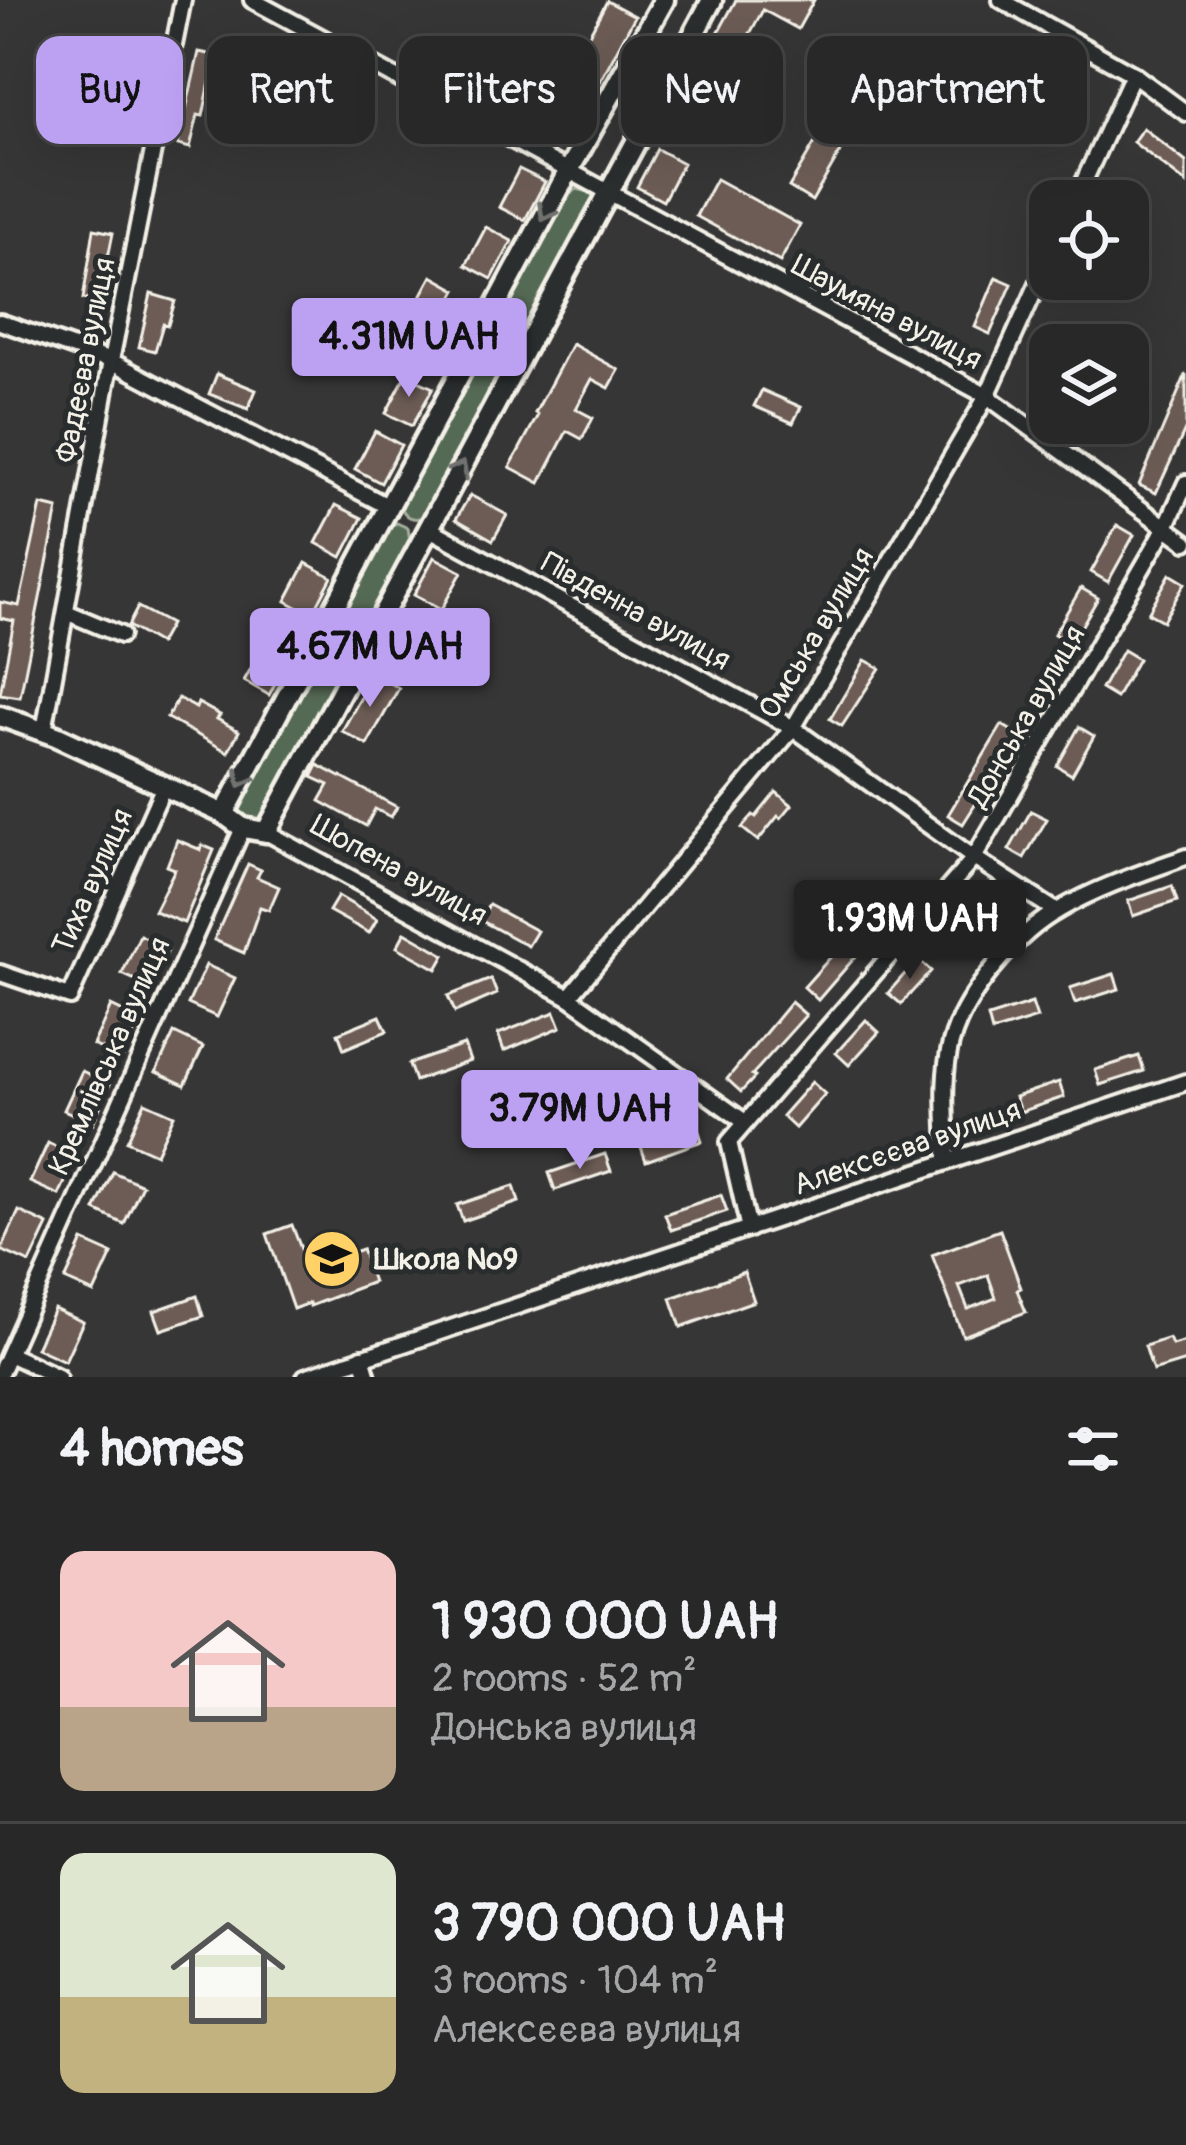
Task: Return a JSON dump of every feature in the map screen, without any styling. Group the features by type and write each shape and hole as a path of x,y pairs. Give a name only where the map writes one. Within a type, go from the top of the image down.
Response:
{"street":[{"name":"Фадеєва вулиця","path":"44,731 183,0"},
{"path":"252,0 568,172"},
{"path":"224,814 664,0"},
{"path":"266,832 712,0"},
{"path":"1001,0 1132,74 1186,113"},
{"path":"1084,180 1132,74"},
{"name":"Шаумяна вулиця","path":"568,172 987,396 1186,542"},
{"name":"Омська вулиця","path":"568,997 794,728 987,396 1031,300"},
{"path":"0,322 111,361 388,507"},
{"name":"Донська вулиця","path":"745,1122 974,858 1166,527 1186,483"},
{"name":"Південна вулиця","path":"428,528 794,728 974,858 1056,910"},
{"path":"66,612 121,634"},
{"name":"Шопена вулиця","path":"0,716 164,786 243,828 266,832 568,997 745,1122"},
{"name":"Тиха вулиця","path":"0,973 70,997 164,786"},
{"name":"Кремлівська вулиця","path":"0,1373 243,828"},
{"path":"947,1161 944,1088 951,1041 970,998 1011,949 1056,910 1186,856"},
{"name":"Алексєєва вулиця","path":"304,1377 1186,1082"},
{"path":"745,1122 729,1142 749,1229"},
{"path":"9,1354 58,1377"},
{"path":"362,1357 368,1377"}],"green space":[{"path":"577,189 595,198 594,206 426,515 409,517 402,509 403,500 568,195"},
{"path":"397,523 408,528 410,541 264,815 255,820 241,814 239,806 388,527"}],"building":[{"path":"736,0 814,0 798,29 763,10 749,36 718,33"},
{"path":"607,1 635,16 597,87 597,36 588,36"},
{"path":"199,52 207,54 207,96 190,148 178,145 183,144 183,123"},
{"path":"1143,128 1186,162 1186,183 1133,142"},
{"path":"814,144 845,144 812,201 789,187"},
{"path":"657,149 683,163 663,201 637,187"},
{"path":"519,169 545,182 525,220 499,207"},
{"path":"716,179 800,225 780,262 696,216"},
{"path":"486,227 512,241 492,279 466,265"},
{"path":"94,229 113,233 99,302 83,299"},
{"path":"432,276 457,290 426,347 401,333"},
{"path":"996,277 1012,284 990,334 975,327"},
{"path":"151,294 175,301 155,351 139,347"},
{"path":"572,344 619,370 609,388 592,379 576,409 593,418 582,439 567,431 540,483 510,467"},
{"path":"217,374 256,390 248,409 209,394"},
{"path":"1186,374 1186,428 1156,493 1139,485"},
{"path":"406,375 433,388 412,426 386,413"},
{"path":"762,390 801,407 793,423 754,406"},
{"path":"375,431 401,445 381,483 355,469"},
{"path":"470,495 507,515 493,540 456,519"},
{"path":"41,505 58,509 20,697 0,694 14,621 0,618 0,602 19,606"},
{"path":"336,505 362,518 342,557 316,543"},
{"path":"1117,525 1134,535 1108,582 1091,572"},
{"path":"434,557 462,572 441,610 414,595"},
{"path":"306,563 332,577 312,615 286,601"},
{"path":"1170,574 1185,583 1163,621 1148,613"},
{"path":"1081,588 1098,598 1071,644 1054,634"},
{"path":"138,607 170,624 159,644 128,626"},
{"path":"404,616 431,631 410,669 383,654"},
{"path":"276,623 301,637 269,695 244,681"},
{"path":"1123,650 1138,659 1116,698 1101,689"},
{"path":"865,660 880,668 842,726 830,719"},
{"path":"374,674 399,688 367,745 342,731"},
{"path":"178,698 196,708 198,703 239,731 228,752 167,718"},
{"path":"1002,725 1019,735 963,824 948,815"},
{"path":"1079,727 1094,736 1072,775 1057,766"},
{"path":"318,765 397,807 391,817 375,809 366,826 320,801 329,785 312,777"},
{"path":"776,792 792,805 758,841 742,828"},
{"path":"1031,811 1047,819 1024,858 1009,850"},
{"path":"177,840 214,850 184,923 154,911 175,869 167,866"},
{"path":"248,864 261,870 257,877 279,887 269,910 260,907 244,953 214,940"},
{"path":"1172,886 1177,901 1133,916 1128,901"},
{"path":"338,896 377,919 369,933 329,911"},
{"path":"971,898 985,910 955,943 942,932"},
{"path":"489,905 537,931 528,946 480,920"},
{"path":"869,914 882,926 818,1000 804,987"},
{"path":"405,932 445,955 437,969 397,947"},
{"path":"140,935 169,948 151,987 122,974"},
{"path":"918,959 931,971 901,1004 888,993"},
{"path":"206,965 235,978 217,1017 188,1004"},
{"path":"1114,974 1119,989 1075,1003 1070,988"},
{"path":"491,979 497,994 455,1012 448,996"},
{"path":"791,1002 806,1015 741,1092 727,1079"},
{"path":"1032,1003 1037,1018 992,1032 988,1017"},
{"path":"111,1006 140,1020 122,1058 93,1045"},
{"path":"555,1012 561,1027 504,1051 498,1034"},
{"path":"380,1016 387,1031 344,1049 338,1033"},
{"path":"866,1020 879,1032 849,1065 836,1053"},
{"path":"174,1033 203,1047 185,1085 156,1072"},
{"path":"464,1045 470,1061 415,1081 409,1064"},
{"path":"1139,1056 1144,1071 1100,1085 1095,1070"},
{"path":"82,1071 110,1084 93,1123 64,1110"},
{"path":"812,1082 825,1094 795,1128 782,1116"},
{"path":"1059,1082 1064,1097 1020,1112 1015,1097"},
{"path":"145,1102 174,1115 156,1154 127,1141"},
{"path":"697,1125 702,1141 646,1161 640,1144"},
{"path":"48,1143 77,1156 59,1195 30,1182"},
{"path":"605,1154 611,1171 555,1190 549,1173"},
{"path":"113,1172 142,1185 124,1224 95,1210"},
{"path":"514,1186 519,1202 463,1221 457,1205"},
{"path":"721,1195 727,1211 671,1230 665,1214"},
{"path":"19,1211 48,1225 30,1263 1,1250"},
{"path":"292,1225 312,1278 339,1268 336,1258 362,1249 373,1282 293,1309 267,1234"},
{"path":"1000,1230 1026,1312 963,1336 932,1255","holes":["988,1275 996,1298 968,1309 959,1286"]},
{"path":"83,1241 112,1254 94,1293 65,1280"},
{"path":"744,1272 754,1301 681,1327 671,1298"},
{"path":"197,1296 203,1316 161,1330 154,1311"},
{"path":"54,1309 83,1322 65,1361 36,1348"},
{"path":"1169,1338 1172,1345 1186,1341 1186,1361 1153,1371 1145,1346"}],"place":[{"name":"Школа №9","path":"332,1259"}]}
